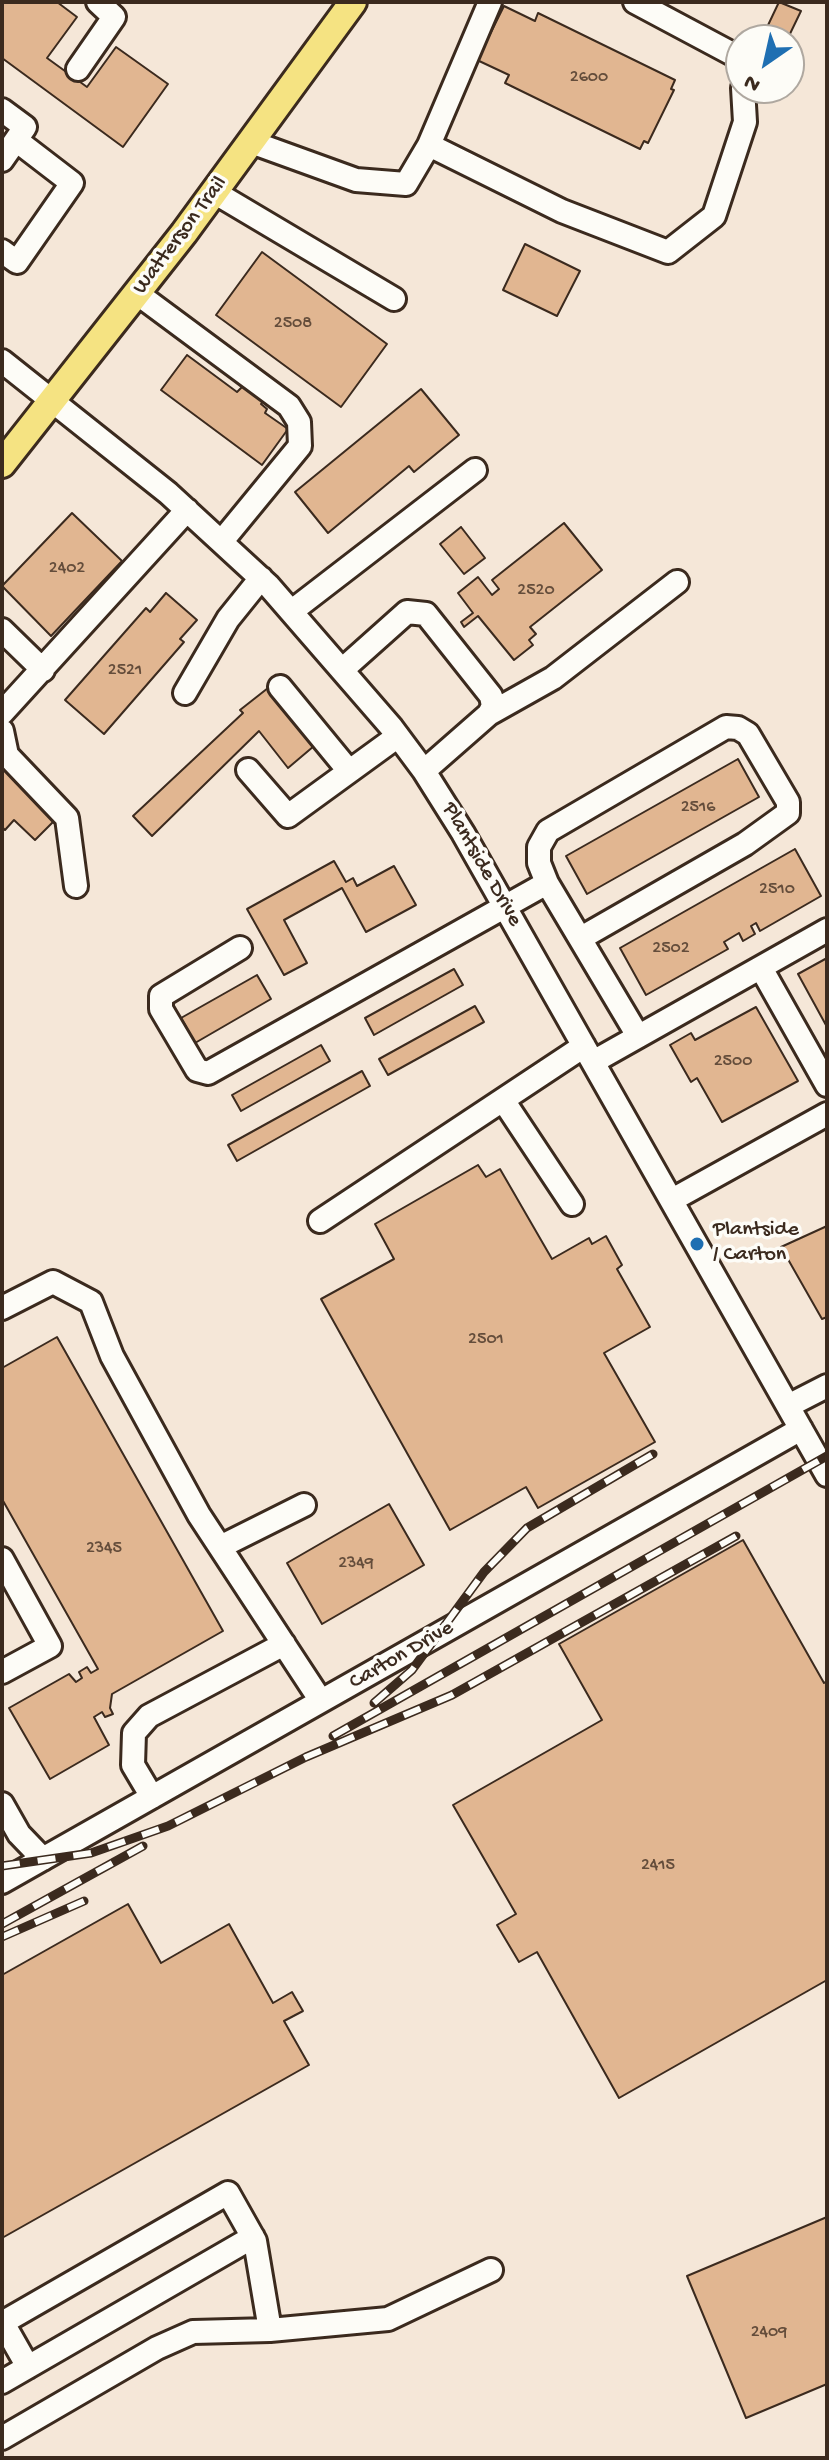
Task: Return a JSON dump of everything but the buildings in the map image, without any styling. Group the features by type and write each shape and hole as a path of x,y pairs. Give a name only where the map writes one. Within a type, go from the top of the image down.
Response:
{"main road":[{"name":"Watterson Trail","path":"2,464 138,294 353,2"}],"street":[{"path":"78,69 114,17 98,2"},
{"path":"251,142 356,180 406,184 429,145 490,2"},
{"path":"635,2 725,50"},
{"path":"429,145 562,211 668,252 714,216 745,122 744,104"},
{"path":"2,110 25,127 2,160"},
{"path":"2,251 17,262 72,183 16,140"},
{"path":"214,192 394,299"},
{"path":"138,294 289,406 299,422 300,446 222,541"},
{"name":"Plantside Drive","path":"2,361 187,510 261,578 398,736 424,771 589,1054 827,1475"},
{"path":"292,611 475,470"},
{"path":"2,713 187,510"},
{"path":"185,693 228,619 261,578"},
{"path":"424,771 489,714 553,678 677,582"},
{"path":"342,670 407,612 417,611 426,614 491,696 493,706 489,714"},
{"path":"2,630 43,670"},
{"path":"280,687 349,771"},
{"path":"581,938 745,844 788,813 788,802 748,734 738,728 726,727 548,831 539,847 539,863 547,883 638,1036"},
{"path":"2,731 7,755 67,818 76,886"},
{"path":"248,770 288,816 398,736"},
{"path":"240,948 161,996 161,1009 197,1070 208,1073 547,883"},
{"path":"320,1221 503,1100 589,1054 638,1036 827,930"},
{"path":"761,968 827,1085"},
{"path":"503,1100 572,1204"},
{"path":"672,1200 827,1114"},
{"path":"2,1308 53,1282 91,1302 112,1356 220,1547 321,1701"},
{"path":"788,1406 827,1386"},
{"name":"Carton Drive","path":"2,1882 801,1429"},
{"path":"220,1547 304,1505"},
{"path":"2,1559 50,1646 2,1672"},
{"path":"152,1797 133,1765 134,1733 149,1716 284,1644"},
{"path":"2,1804 19,1834 43,1859"},
{"path":"28,2367 3,2323 228,2193 253,2237 270,2330"},
{"path":"2,2382 253,2237"},
{"path":"2,2438 157,2348 193,2332 270,2330 388,2319 491,2270"}],"shaded area":[{"path":"2,2 827,2 827,2458 2,2458"}],"railway":[{"path":"374,1703 412,1670 484,1572 527,1528 653,1454"},
{"path":"333,1736 827,1456"},
{"path":"2,1866 91,1853 168,1826 306,1757 452,1695 736,1536"},
{"path":"2,1924 143,1846"},
{"path":"2,1937 84,1901"}],"place":[{"name":"Plantside / Carton","path":"697,1244"}]}
